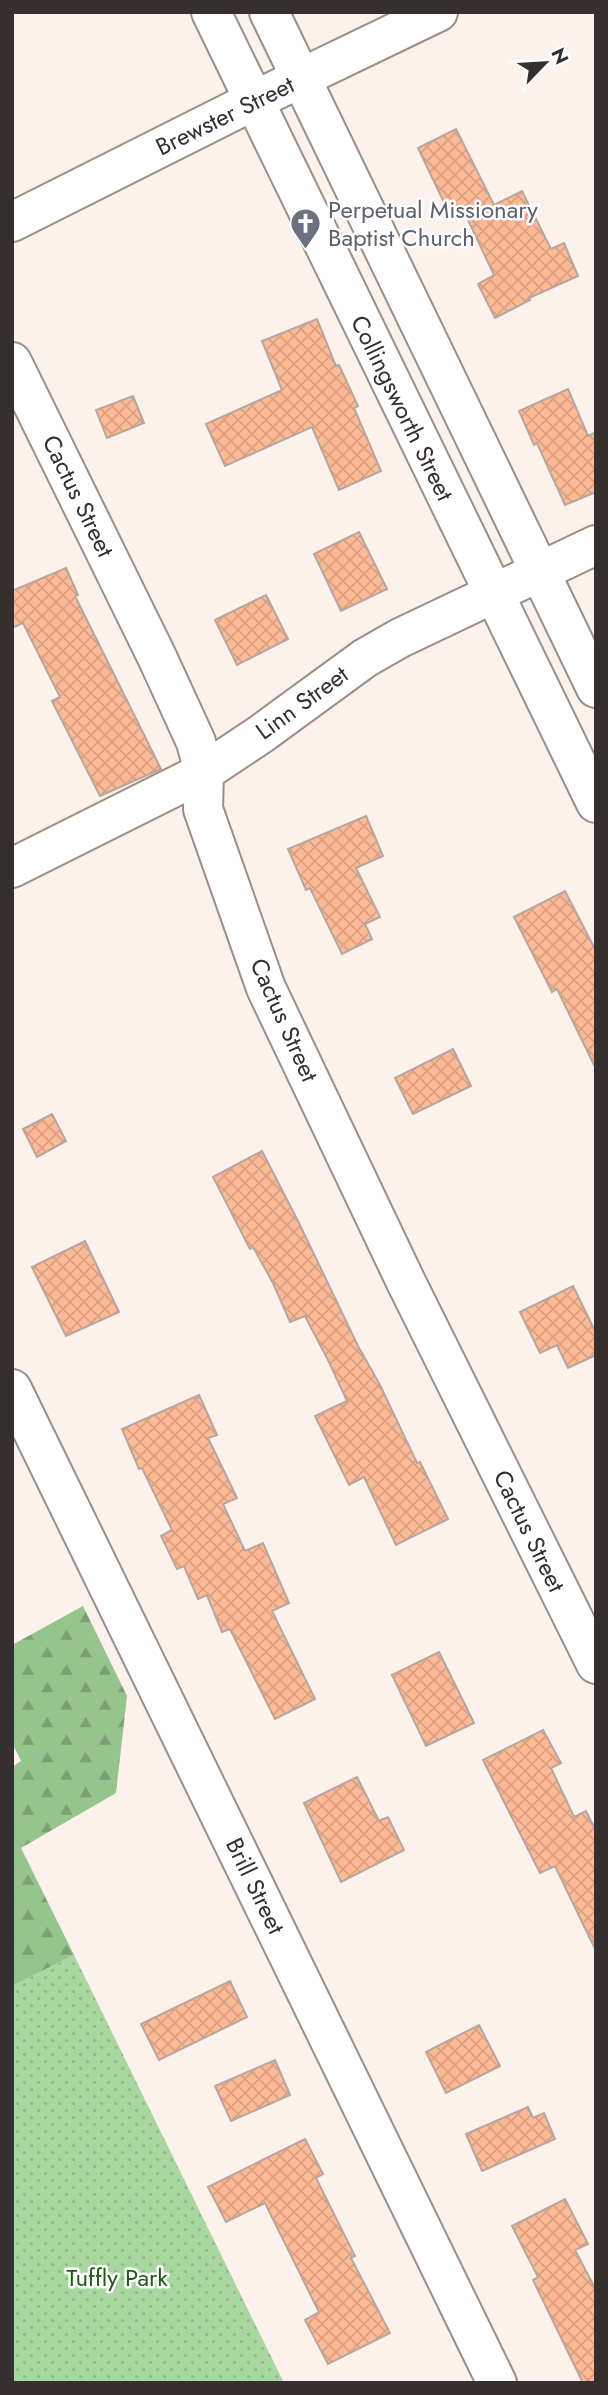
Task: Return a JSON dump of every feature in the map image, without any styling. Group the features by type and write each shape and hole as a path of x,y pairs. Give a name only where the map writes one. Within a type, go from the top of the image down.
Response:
{"street":[{"name":"Collingsworth Street","path":"211,12 596,803"},
{"path":"270,12 596,688"},
{"name":"Brewster Street","path":"12,222 438,12"},
{"name":"Cactus Street","path":"12,362 196,743 204,772 203,809 267,988 406,1282 596,1664"},
{"name":"Linn Street","path":"12,868 204,772 365,658 596,545"},
{"name":"Brill Street","path":"12,1389 498,2383"}],"green space":[{"path":"83,1606 127,1696 116,1793 21,1848 74,1955 12,1986 12,1767 21,1761 12,1743 12,1645"},
{"name":"Tuffly Park","path":"74,1955 284,2383 12,2383 12,1986"}],"building":[{"path":"456,129 494,205 522,191 551,249 564,243 578,276 529,298 530,300 495,318 478,284 494,275 461,205 448,211 418,148"},
{"path":"317,319 336,366 339,365 358,406 354,408 381,471 339,490 312,427 225,466 206,424 282,390 262,341"},
{"path":"568,389 588,436 596,432 596,492 565,505 537,443 534,445 519,411"},
{"path":"133,396 144,423 107,438 96,410"},
{"path":"359,532 387,589 341,611 314,554"},
{"path":"66,568 78,595 75,596 161,769 100,796 52,701 60,697 23,623 12,628 12,591"},
{"path":"266,595 288,639 237,665 215,620"},
{"path":"366,816 383,856 356,868 380,917 365,924 372,939 342,954 310,888 306,890 288,849"},
{"path":"565,891 596,951 596,1069 557,989 552,992 514,917"},
{"path":"453,1049 471,1086 413,1114 395,1078"},
{"path":"52,1114 66,1141 37,1157 23,1129"},
{"path":"262,1151 417,1463 420,1462 448,1519 396,1545 364,1477 349,1485 315,1416 347,1401 329,1362 305,1316 290,1322 273,1283 253,1247 250,1249 213,1177"},
{"path":"85,1241 119,1312 66,1336 32,1267"},
{"path":"573,1286 596,1333 596,1355 568,1368 557,1345 540,1353 520,1312"},
{"path":"199,1395 217,1435 208,1438 237,1498 223,1504 245,1551 263,1543 289,1603 272,1611 315,1699 275,1719 230,1629 222,1632 207,1595 198,1599 184,1566 177,1569 161,1536 172,1530 142,1468 139,1469 122,1429"},
{"path":"439,1652 474,1723 426,1746 392,1675"},
{"path":"543,1730 561,1763 551,1768 574,1817 586,1811 596,1831 596,1951 555,1866 540,1873 483,1760"},
{"path":"357,1777 379,1821 388,1817 404,1850 341,1882 304,1803"},
{"path":"230,1981 247,2017 159,2060 141,2024"},
{"path":"479,2025 500,2066 446,2093 426,2052"},
{"path":"275,2060 290,2095 231,2121 215,2086"},
{"path":"528,2107 533,2118 544,2113 555,2139 482,2171 466,2134"},
{"path":"305,2139 323,2174 316,2178 355,2256 351,2258 390,2333 328,2364 305,2320 319,2312 265,2203 226,2222 208,2187"},
{"path":"565,2199 588,2244 575,2250 596,2290 596,2383 583,2383 533,2280 538,2277 512,2226"}],"place":[{"name":"Perpetual Missionary Baptist Church","path":"305,251"}]}
